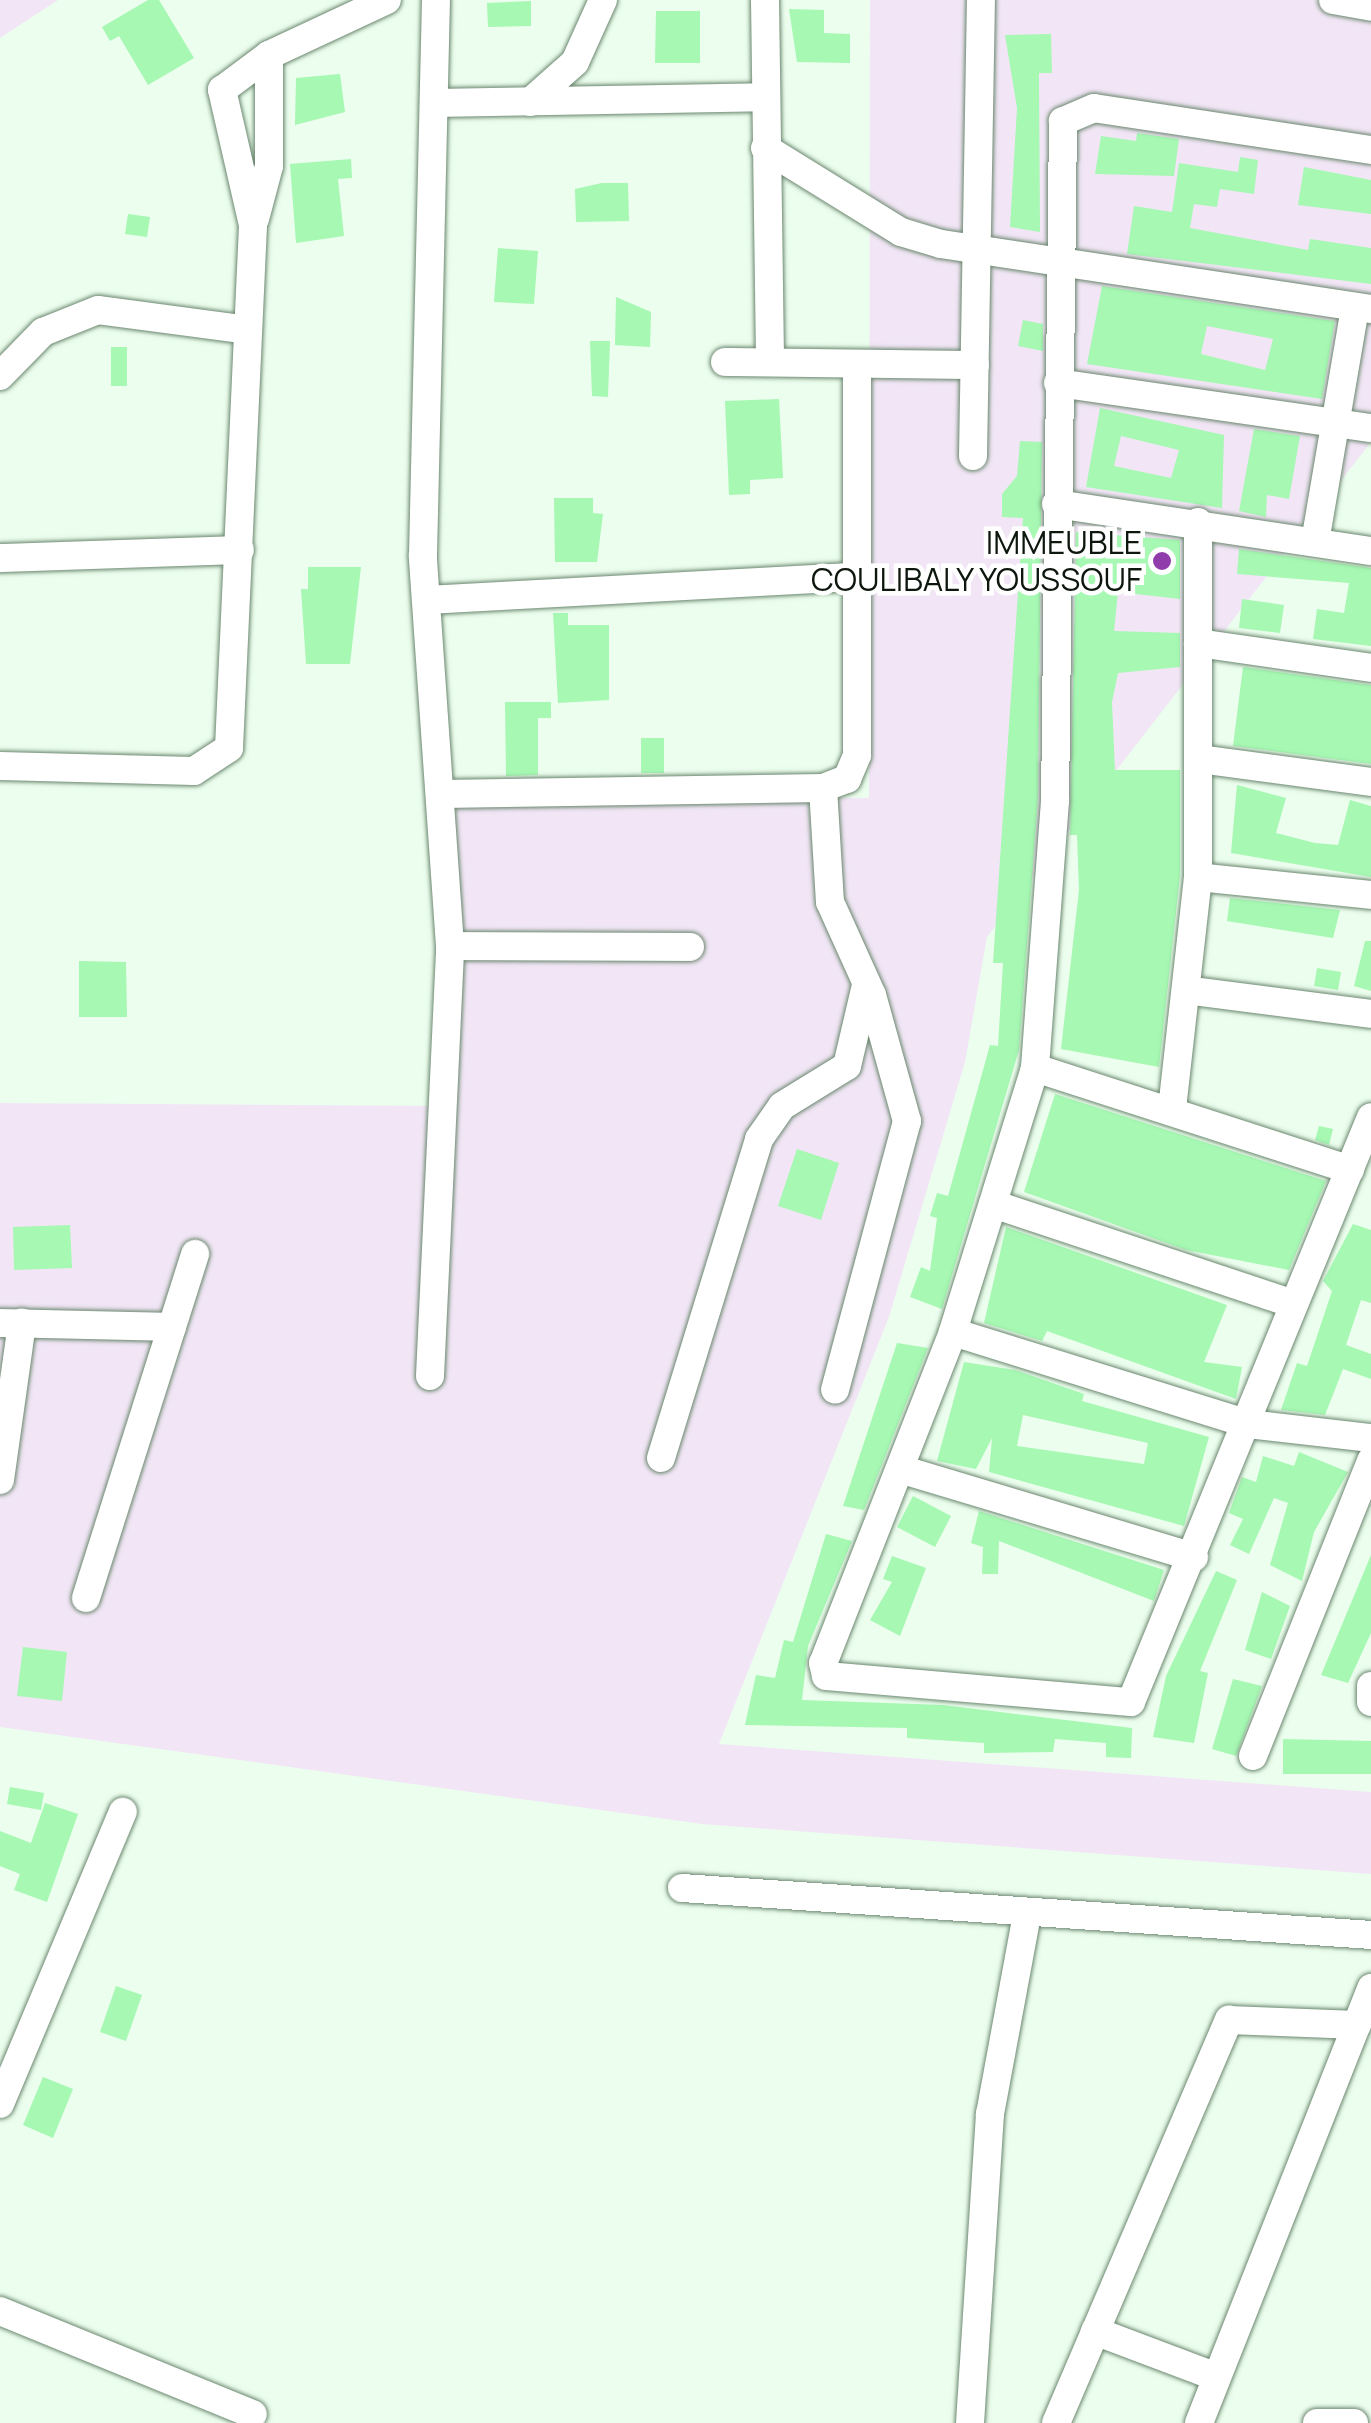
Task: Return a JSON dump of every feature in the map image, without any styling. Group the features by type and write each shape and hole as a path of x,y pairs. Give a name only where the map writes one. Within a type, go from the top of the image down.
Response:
{"street":[{"path":"253,226 222,90 270,55 387,0"},
{"path":"430,1376 450,946 427,600 436,0"},
{"path":"530,102 576,62 603,0"},
{"path":"764,0 770,360"},
{"path":"973,456 982,0"},
{"path":"1333,0 1371,7"},
{"path":"0,766 194,771 215,762 232,727 253,226 269,166 270,55"},
{"path":"434,103 764,97"},
{"path":"1371,150 1076,110 1058,140 1049,956 1034,1068 953,1332 822,1663 826,1676 1131,1702 1371,1117"},
{"path":"765,148 900,232 978,249 1363,308 1334,422 1315,542"},
{"path":"0,376 42,332 98,310 248,330"},
{"path":"725,362 975,365"},
{"path":"442,794 823,788 847,779 857,756 857,364"},
{"path":"1058,383 1371,428"},
{"path":"1056,504 1198,522 1371,552"},
{"path":"1172,1109 1192,991 1198,876 1198,522"},
{"path":"0,558 240,550"},
{"path":"427,600 855,577"},
{"path":"1198,643 1371,668"},
{"path":"1199,759 1371,782"},
{"path":"823,788 823,873 866,984 907,1121 835,1390"},
{"path":"1198,876 1371,896"},
{"path":"450,946 690,947"},
{"path":"661,1458 758,1140 782,1106 846,1066 866,984"},
{"path":"1192,991 1371,1014"},
{"path":"1034,1068 1172,1109 1350,1170"},
{"path":"993,1204 1293,1304"},
{"path":"86,1598 196,1254"},
{"path":"0,1480 11,1323 172,1327"},
{"path":"953,1332 1248,1424 1371,1438"},
{"path":"1252,1756 1371,1461"},
{"path":"900,1470 1194,1556"},
{"path":"1371,1686 1371,1702"},
{"path":"0,2104 123,1812"},
{"path":"682,1888 1371,1935"},
{"path":"970,2423 990,2114 1027,1914"},
{"path":"1198,2423 1371,1988"},
{"path":"1056,2423 1229,2020 1356,2025"},
{"path":"0,2311 253,2414"},
{"path":"1094,2332 1217,2377"},
{"path":"1317,2423 1354,2423"}],"shaded area":[{"path":"0,0 58,0 0,38"},
{"path":"870,0 1371,0 1371,442 987,937 965,1062 889,1317 719,1744 1371,1792 1371,1874 702,1824 0,1727 0,1103 443,1106 445,796 869,798"}],"building":[{"path":"148,0 159,0 194,58 148,85 119,36 110,41 102,27"},
{"path":"531,1 531,26 488,27 487,3"},
{"path":"789,9 824,10 824,33 850,34 850,63 797,62"},
{"path":"656,11 700,11 700,63 655,63"},
{"path":"1051,34 1052,73 1039,73 1040,232 1010,227 1017,108 1005,35"},
{"path":"340,74 345,112 295,125 296,78"},
{"path":"1137,133 1179,139 1174,176 1095,174 1101,136 1136,141"},
{"path":"1240,157 1258,160 1254,194 1220,189 1217,207 1194,204 1190,228 1308,250 1310,239 1371,248 1371,284 1127,254 1134,206 1172,212 1179,163 1238,172"},
{"path":"351,159 352,178 338,179 344,236 296,243 290,164"},
{"path":"1304,167 1371,180 1371,214 1298,205"},
{"path":"628,183 629,221 576,222 575,189"},
{"path":"128,214 150,217 147,237 125,234"},
{"path":"498,248 538,251 534,304 494,302"},
{"path":"1102,286 1335,321 1322,399 1087,364","holes":["1207,326 1273,339 1265,370 1201,354"]},
{"path":"616,297 651,312 650,347 615,345"},
{"path":"1023,320 1043,324 1043,351 1018,346"},
{"path":"590,341 610,341 608,397 592,396"},
{"path":"111,347 127,347 127,386 111,386"},
{"path":"779,399 783,478 750,480 750,494 729,495 725,401"},
{"path":"1100,408 1224,435 1222,508 1086,487","holes":["1121,436 1179,450 1171,478 1114,466"]},
{"path":"1254,429 1300,436 1289,499 1267,495 1266,517 1239,511"},
{"path":"1020,441 1042,442 1038,800 1019,1050 942,1309 910,1297 921,1267 930,1271 937,1218 930,1216 937,1193 948,1196 990,1045 998,1046 1003,963 993,963 1023,518 1002,517 1002,494 1017,476"},
{"path":"554,498 593,498 593,513 603,514 597,562 555,562"},
{"path":"1076,532 1180,540 1180,599 1118,592 1114,631 1180,633 1180,667 1118,673 1112,702 1115,770 1180,770 1180,876 1159,1067 1061,1049 1079,890 1077,835 1070,835"},
{"path":"1239,549 1371,568 1371,646 1313,639 1317,609 1344,613 1349,583 1237,574"},
{"path":"308,567 361,567 350,664 306,664 301,589 308,589"},
{"path":"1242,599 1284,605 1280,633 1239,628"},
{"path":"553,613 568,613 568,625 609,625 609,700 558,703"},
{"path":"1243,667 1371,685 1371,764 1233,746"},
{"path":"505,702 551,702 551,718 538,718 538,775 506,776"},
{"path":"641,738 664,738 664,773 641,773"},
{"path":"1237,785 1286,798 1276,833 1315,843 1338,845 1350,800 1371,806 1371,877 1231,853"},
{"path":"1230,898 1340,910 1333,938 1227,921"},
{"path":"1365,941 1371,941 1371,991 1354,986"},
{"path":"79,961 126,962 127,1017 79,1017"},
{"path":"1317,968 1341,972 1338,990 1314,986"},
{"path":"1055,1094 1326,1181 1289,1270 1186,1250 1024,1192"},
{"path":"1319,1126 1333,1129 1329,1145 1315,1140"},
{"path":"797,1149 839,1163 821,1220 778,1206"},
{"path":"1353,1224 1371,1230 1371,1303 1361,1300 1346,1345 1371,1354 1371,1379 1343,1369 1325,1415 1281,1410 1297,1363 1307,1366 1332,1291 1323,1281"},
{"path":"70,1225 72,1268 14,1270 13,1227"},
{"path":"1006,1227 1227,1305 1204,1362 1242,1367 1236,1399 1047,1331 1042,1341 984,1323"},
{"path":"897,1343 928,1348 864,1510 843,1506"},
{"path":"964,1362 1015,1370 1084,1394 1082,1401 1209,1437 1184,1526 989,1472 992,1438 976,1469 937,1461","holes":["1023,1415 1148,1443 1144,1464 1017,1446"]},
{"path":"1299,1452 1348,1472 1314,1532 1302,1581 1270,1565 1288,1503 1274,1498 1249,1554 1230,1545 1243,1519 1229,1513 1242,1477 1256,1482 1263,1456 1294,1466"},
{"path":"913,1496 951,1516 935,1547 897,1527"},
{"path":"979,1511 1164,1570 1154,1601 999,1541 998,1574 982,1574 983,1547 971,1543"},
{"path":"826,1534 852,1541 808,1646 802,1700 943,1705 1132,1728 1131,1758 1106,1757 1106,1743 1055,1739 1053,1752 984,1753 984,1743 907,1738 907,1728 745,1725 756,1675 775,1678 784,1640 793,1642"},
{"path":"1371,1555 1371,1633 1348,1683 1321,1675"},
{"path":"892,1556 926,1568 900,1636 870,1620 892,1582 883,1579"},
{"path":"1216,1571 1237,1580 1200,1671 1208,1673 1194,1743 1153,1737 1166,1676"},
{"path":"1262,1592 1290,1606 1271,1659 1245,1650"},
{"path":"23,1647 67,1652 62,1701 17,1696"},
{"path":"1233,1679 1262,1686 1236,1756 1212,1749"},
{"path":"1283,1739 1371,1741 1371,1774 1283,1774"},
{"path":"10,1787 44,1793 41,1810 7,1804"},
{"path":"45,1803 78,1814 47,1902 14,1890 20,1874 0,1866 0,1831 31,1843"},
{"path":"116,1986 142,1995 126,2041 100,2032"},
{"path":"43,2077 73,2089 53,2138 23,2125"}],"place":[{"name":"IMMEUBLE COULIBALY YOUSSOUF","path":"1162,561"}]}
